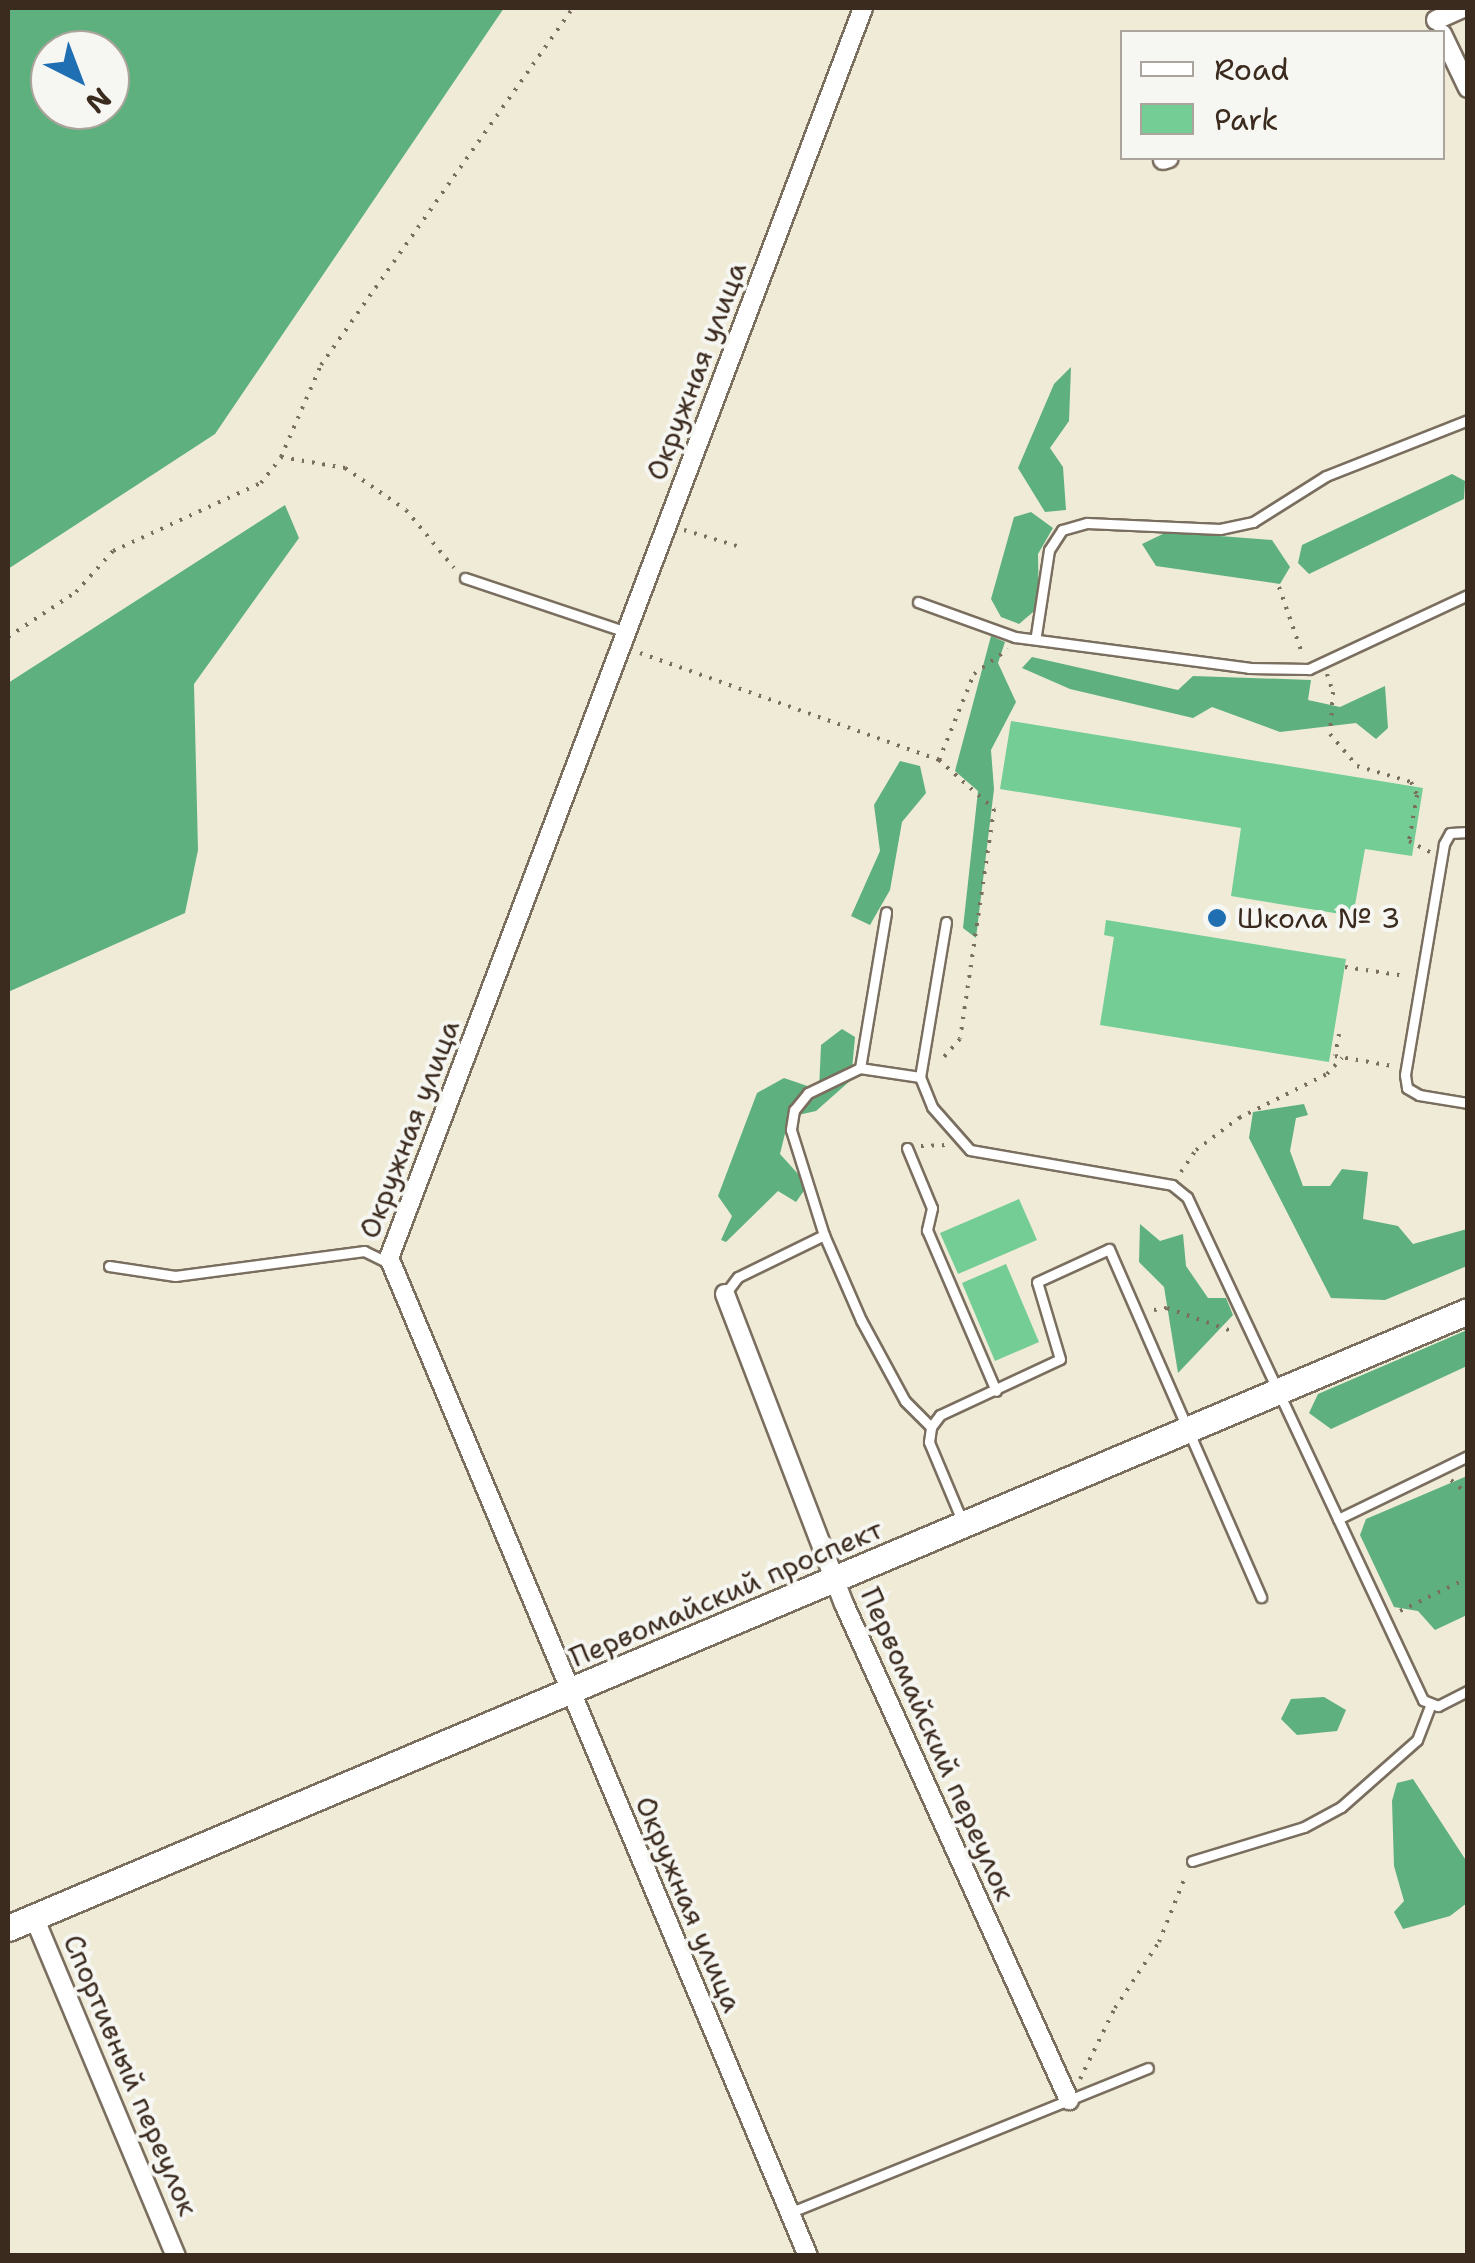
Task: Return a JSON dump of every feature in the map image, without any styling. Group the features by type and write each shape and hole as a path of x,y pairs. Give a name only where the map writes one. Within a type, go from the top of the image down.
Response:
{"street":[{"name":"Окружная улица","path":"808,2256 391,1264 623,639 864,8"},
{"path":"1438,26 1463,8"},
{"path":"1445,40 1468,88"},
{"name":"Первомайский переулок","path":"725,1294 834,1580 1069,2100"},
{"name":"Первомайский проспект","path":"8,1928 1468,1312"},
{"name":"Спортивный переулок","path":"34,1917 176,2256"}],"lane":[{"path":"1036,635 1048,550 1062,530 1087,523 1220,529 1253,522 1326,476 1468,420"},
{"path":"465,578 623,639"},
{"path":"918,602 1015,636 1036,635 1249,668 1309,670 1468,595"},
{"path":"1468,832 1450,833 1442,856 1406,1068 1407,1088 1468,1103"},
{"path":"860,1068 886,912"},
{"path":"946,922 920,1078 932,1107 970,1150 1172,1184 1186,1197 1384,1618 1430,1706 1418,1740 1341,1807 1304,1827 1192,1862"},
{"path":"920,1078 860,1068 808,1093 794,1110 791,1130 824,1236 905,1401 931,1427"},
{"path":"906,1148 932,1208 928,1230 996,1391"},
{"path":"725,1294 738,1277 824,1236"},
{"path":"964,1525 930,1442 931,1427 940,1416 1060,1359 1037,1292 1044,1273 1109,1249 1190,1430 1196,1457 1261,1597"},
{"path":"109,1266 175,1276 364,1251 391,1264"},
{"path":"1338,1518 1468,1456"},
{"path":"1430,1706 1468,1692"},
{"path":"789,2213 1148,2068"}],"path":[{"path":"8,637 76,592 114,552 261,483 281,457 321,366 573,8"},
{"path":"281,457 346,468 406,510 465,578"},
{"path":"667,525 737,546"},
{"path":"1279,587 1309,670"},
{"path":"623,639 939,760 979,794 996,821 960,1039 920,1078"},
{"path":"939,760 974,674 989,660 1004,654"},
{"path":"1324,665 1333,692 1330,734 1357,766 1410,782 1417,795 1409,841 1442,856"},
{"path":"1345,966 1421,979"},
{"path":"1339,1034 1335,1056 1406,1068"},
{"path":"1172,1184 1196,1150 1225,1128 1327,1074 1342,1058"},
{"path":"906,1148 970,1150"},
{"path":"1140,1312 1166,1308 1228,1333 1249,1330"},
{"path":"1384,1618 1468,1578"},
{"path":"1069,2100 1115,2008 1159,1942 1192,1862"}],"green space":[{"path":"8,8 504,8 215,434 8,569"},
{"path":"1071,367 1069,421 1050,448 1063,467 1066,510 1045,512 1018,468 1054,384"},
{"path":"1452,474 1465,481 1464,499 1309,574 1298,563 1302,545"},
{"path":"285,505 299,538 194,684 198,850 185,913 8,992 8,683"},
{"path":"1031,512 1053,528 1038,554 1039,607 1019,624 1001,617 991,599 1014,517"},
{"path":"1167,532 1272,540 1290,567 1280,584 1156,566 1142,544"},
{"path":"991,636 1005,642 998,663 1016,702 991,750 994,789 976,938 963,928 978,791 955,771"},
{"path":"1032,657 1178,690 1193,676 1311,680 1308,700 1340,707 1385,686 1388,728 1376,739 1356,723 1280,732 1212,707 1193,718 1070,689 1022,668"},
{"path":"1011,721 1423,788 1412,856 1365,849 1353,916 1231,896 1241,828 1000,789"},
{"path":"900,761 920,766 926,793 902,822 890,890 870,925 851,916 880,851 874,805"},
{"path":"1106,920 1346,959 1329,1062 1100,1025 1114,937 1104,935"},
{"path":"842,1029 855,1037 851,1080 816,1111 789,1117 780,1154 808,1185 796,1202 778,1191 726,1242 721,1240 732,1216 718,1196 757,1093 784,1078 819,1090 821,1045"},
{"path":"1304,1104 1308,1115 1296,1118 1290,1151 1303,1186 1330,1186 1342,1169 1368,1172 1363,1219 1398,1226 1413,1244 1467,1229 1467,1266 1385,1300 1331,1298 1249,1138 1253,1112"},
{"path":"1019,1199 1037,1240 958,1274 940,1233"},
{"path":"1140,1224 1160,1241 1183,1234 1186,1266 1208,1298 1226,1298 1233,1315 1178,1373 1164,1287 1139,1262"},
{"path":"1006,1264 1039,1342 995,1361 962,1283"},
{"path":"1467,1330 1467,1366 1331,1429 1309,1413 1318,1394"},
{"path":"1467,1476 1467,1615 1435,1630 1418,1611 1394,1607 1360,1535 1366,1519"},
{"path":"1324,1697 1346,1710 1337,1731 1297,1735 1281,1719 1291,1699"},
{"path":"1413,1779 1467,1862 1467,1903 1450,1916 1403,1929 1394,1912 1404,1901 1394,1866 1392,1801 1397,1783"}],"place":[{"name":"Школа № 3","path":"1217,918"}]}
